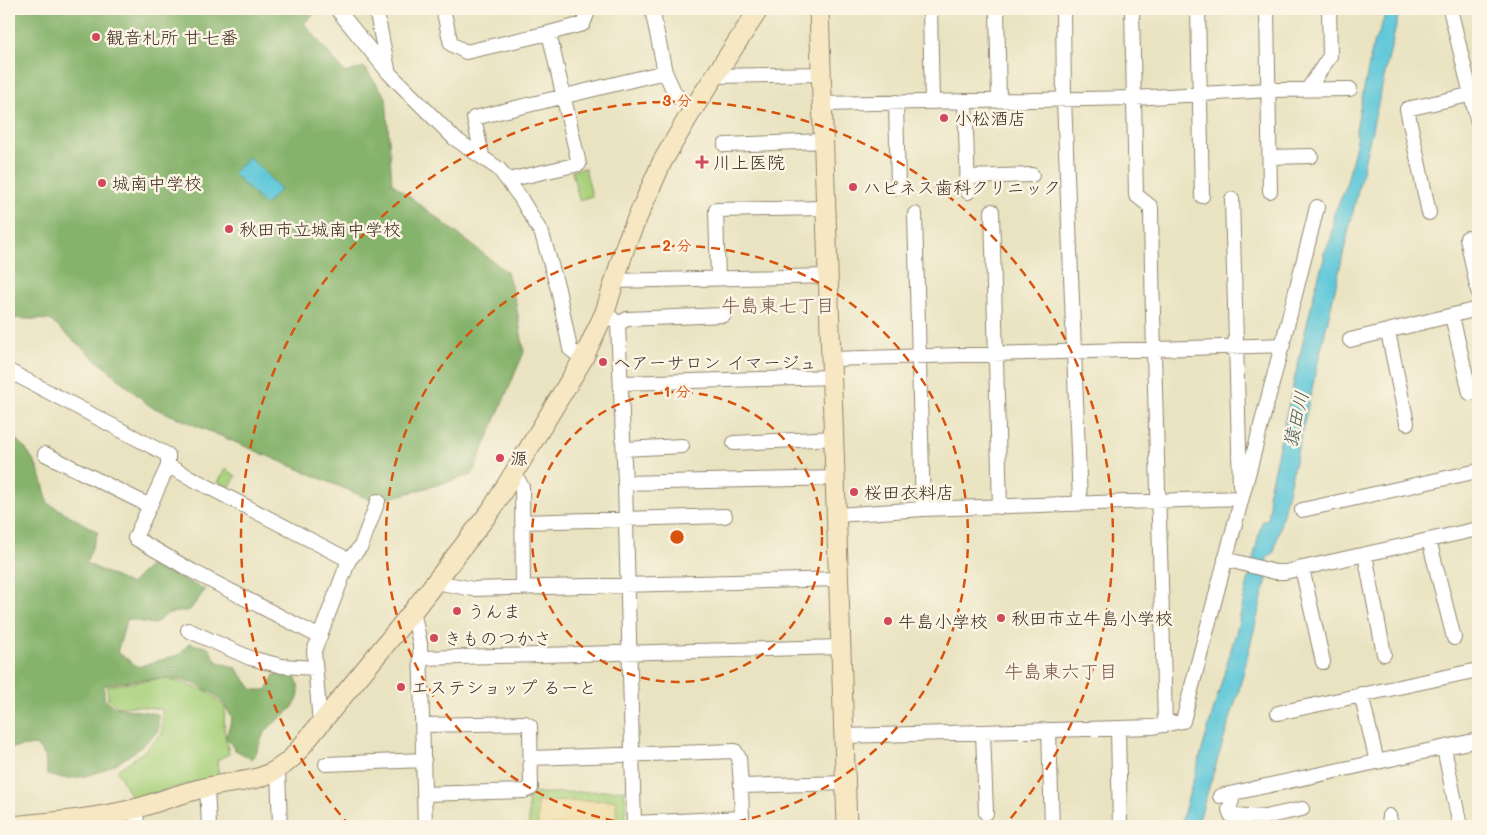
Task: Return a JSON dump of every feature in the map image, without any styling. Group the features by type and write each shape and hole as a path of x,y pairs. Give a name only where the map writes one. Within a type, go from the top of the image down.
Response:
{"street":[{"path":"337,9 388,72 454,138 499,169 508,180 542,234 558,290 570,349 583,359"},
{"path":"376,9 388,72"},
{"path":"443,9 451,44 466,52 583,24 587,14 586,9"},
{"path":"652,9 665,72 675,94 693,109"},
{"path":"531,758 633,756 735,751 739,758 742,818 634,824 633,756 624,449 621,383 612,318 614,281 627,241 662,162 693,109 759,9"},
{"path":"819,9 847,826"},
{"path":"930,9 932,102"},
{"path":"997,9 998,100"},
{"path":"1063,9 1064,99 1080,502"},
{"path":"1132,9 1136,195 1151,206 1153,349 1160,500 1165,725"},
{"path":"1198,9 1202,196"},
{"path":"1267,9 1270,191"},
{"path":"1308,89 1330,56 1329,9"},
{"path":"1450,9 1475,94 1478,122"},
{"path":"508,180 579,164 549,33"},
{"path":"482,156 474,118 565,98 665,72"},
{"path":"715,76 822,74"},
{"path":"823,104 1134,98 1201,92 1350,89"},
{"path":"1429,213 1406,109 1475,94"},
{"path":"964,101 968,192"},
{"path":"896,102 898,188"},
{"path":"725,146 824,141"},
{"path":"1270,157 1311,156"},
{"path":"967,177 1032,175"},
{"path":"1232,199 1240,498"},
{"path":"845,736 1118,728 1165,725 1183,721 1240,498 1283,345 1317,207"},
{"path":"718,278 716,210 827,208"},
{"path":"992,211 1000,507"},
{"path":"915,214 923,508"},
{"path":"1467,238 1478,291"},
{"path":"614,281 829,276"},
{"path":"1350,340 1478,309"},
{"path":"612,318 724,315"},
{"path":"1452,316 1470,393"},
{"path":"9,826 73,824 137,817 207,787 267,776 278,770 292,758 349,691 492,509 583,359 612,318"},
{"path":"1388,332 1408,423"},
{"path":"621,383 832,368 920,356 1283,345"},
{"path":"9,371 168,455 168,466 135,538 192,571 320,636"},
{"path":"734,443 835,438"},
{"path":"624,449 682,446"},
{"path":"45,454 150,506"},
{"path":"168,466 349,560"},
{"path":"1302,510 1478,472"},
{"path":"514,473 522,487 523,588"},
{"path":"625,483 836,478"},
{"path":"837,515 923,508 1240,498"},
{"path":"320,724 314,651 349,560 361,546 378,501"},
{"path":"522,522 725,516"},
{"path":"1225,559 1274,572 1302,568 1478,530"},
{"path":"1429,540 1454,638"},
{"path":"1364,554 1384,654"},
{"path":"1302,568 1323,662"},
{"path":"436,582 473,589 839,579"},
{"path":"413,611 421,658 425,826"},
{"path":"188,630 250,658 282,666 315,668"},
{"path":"421,658 842,647"},
{"path":"1278,713 1478,670"},
{"path":"1361,694 1377,762"},
{"path":"422,726 525,723 530,726 531,758 531,788 524,791 424,794"},
{"path":"1118,728 1120,826"},
{"path":"1048,730 1052,826"},
{"path":"982,732 986,813"},
{"path":"1220,796 1478,740"},
{"path":"1444,748 1460,826"},
{"path":"326,764 424,760"},
{"path":"278,770 280,826"},
{"path":"741,786 846,783"},
{"path":"207,787 209,826"},
{"path":"1234,793 1228,810 1231,815 1265,817 1302,809"}],"green space":[{"path":"9,9 320,9 304,23 345,73 364,67 386,97 392,183 507,272 516,304 524,352 472,475 376,502 150,406 50,320 9,318"},
{"path":"585,168 592,196 579,200 572,171"},
{"path":"9,434 18,441 36,464 48,503 98,532 86,563 130,584 151,564 205,590 190,610 167,614 154,624 127,619 117,652 138,667 181,654 189,643 209,648 216,661 236,668 253,690 267,690 274,675 281,673 296,678 299,688 295,703 291,709 266,731 252,759 235,750 226,737 232,718 221,702 208,691 193,683 158,679 104,685 104,698 114,707 158,714 158,731 135,751 108,768 78,777 62,778 47,775 45,756 36,745 9,748"},
{"path":"225,469 236,476 229,488 218,482"},
{"path":"165,678 207,691 225,708 224,729 229,754 217,760 219,776 132,799 117,770 142,753 162,733 162,709 135,706 117,707 108,698 107,686"},
{"path":"625,790 626,826 529,826 528,794"}],"sand":[{"path":"616,800 617,826 538,826 537,802"}],"water":[{"name":"猿田川","path":"1387,9 1400,9 1274,552 1267,558 1265,575 1267,578 1239,690 1197,826 1180,826 1237,629 1262,521 1268,519 1270,504 1268,495 1316,285 1324,253 1331,239 1334,213 1345,190 1357,140 1356,130 1374,40 1378,36"},
{"path":"249,157 281,189 265,205 233,173"}],"place":[{"name":"観音札所 甘七番","path":"96,37"},
{"name":"小松酒店","path":"944,118"},
{"name":"川上医院","path":"702,162"},
{"name":"城南中学校","path":"102,183"},
{"name":"ハピネス歯科クリニック","path":"853,187"},
{"name":"秋田市立城南中学校","path":"229,229"},
{"name":"ヘアーサロン イマージュ","path":"603,362"},
{"name":"源","path":"500,458"},
{"name":"桜田衣料店","path":"854,492"},
{"name":"うんま","path":"457,611"},
{"name":"秋田市立牛島小学校","path":"1001,618"},
{"name":"牛島小学校","path":"888,621"},
{"name":"きものつかさ","path":"434,638"},
{"name":"エステショップ るーと","path":"401,687"}],"district":[{"name":"牛島東七丁目","path":"778,304"},
{"name":"牛島東六丁目","path":"1061,670"}]}
